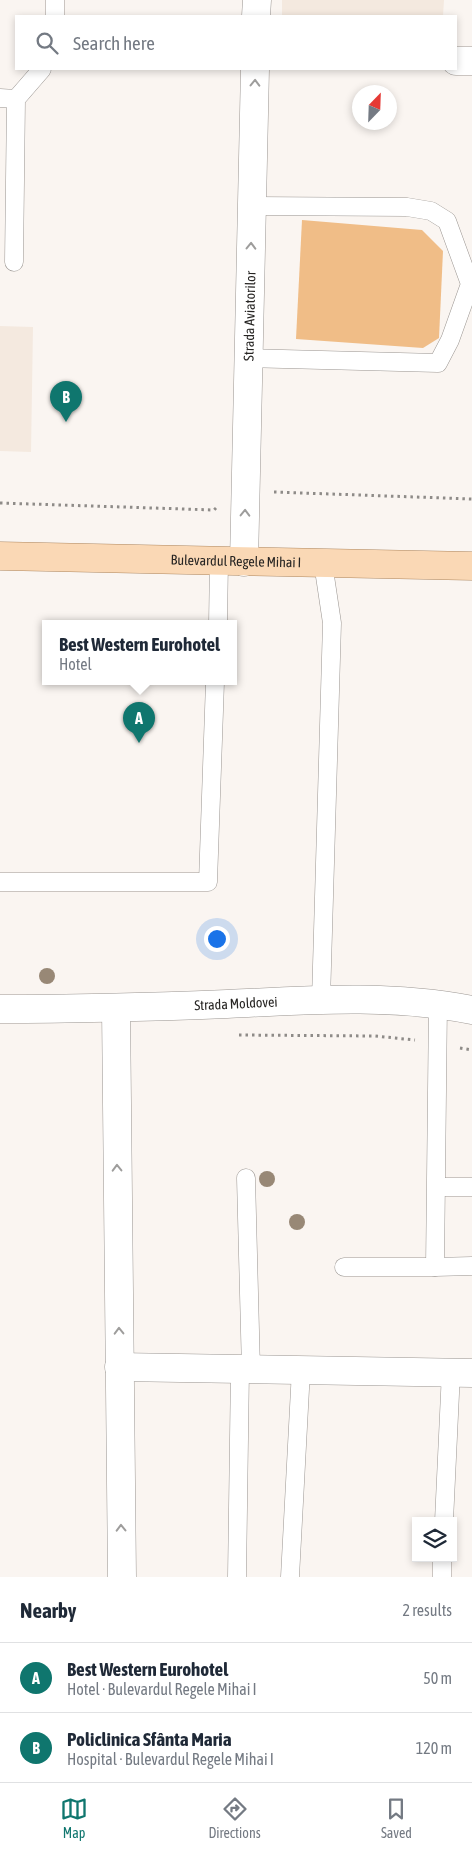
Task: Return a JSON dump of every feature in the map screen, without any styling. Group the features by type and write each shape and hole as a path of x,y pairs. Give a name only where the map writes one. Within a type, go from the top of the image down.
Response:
{"main road":[{"name":"Bulevardul Regele Mihai I","path":"0,556 472,566"}],"street":[{"path":"256,0 256,15"},
{"path":"457,61 472,61"},
{"name":"Strada Aviatorilor","path":"232,562 248,358 255,70"},
{"name":"Strada Moldovei","path":"0,1008 116,1008 321,1000 438,1003 472,1010"},
{"path":"116,1008 122,1577"},
{"path":"119,1367 462,1372"}],"lane":[{"path":"55,0 55,15"},
{"path":"14,262 8,99 41,70"},
{"path":"248,358 438,363 450,340 471,284 448,222 431,211 407,207 252,206"},
{"path":"219,620 232,562"},
{"path":"321,1000 332,623 323,563"},
{"path":"0,882 208,882 215,685"},
{"path":"435,1267 437,1187 436,1042 438,1003"},
{"path":"237,1577 246,1369 246,1178"},
{"path":"437,1187 472,1187"},
{"path":"344,1267 472,1266"},
{"path":"290,1577 301,1370"},
{"path":"444,1517 462,1372"},
{"path":"442,1562 442,1577"}],"path":[{"path":"236,1035 375,1036 436,1042 472,1050"}],"shaded area":[{"path":"282,0 444,0 443,15 282,15"},
{"path":"302,220 422,230 443,251 439,338 423,348 296,339"},
{"path":"0,326 33,327 31,452 0,451"}],"place":[{"name":"Policlinica Sfânta Maria","path":"66,422"},
{"name":"Best Western Eurohotel","path":"139,743"}]}
